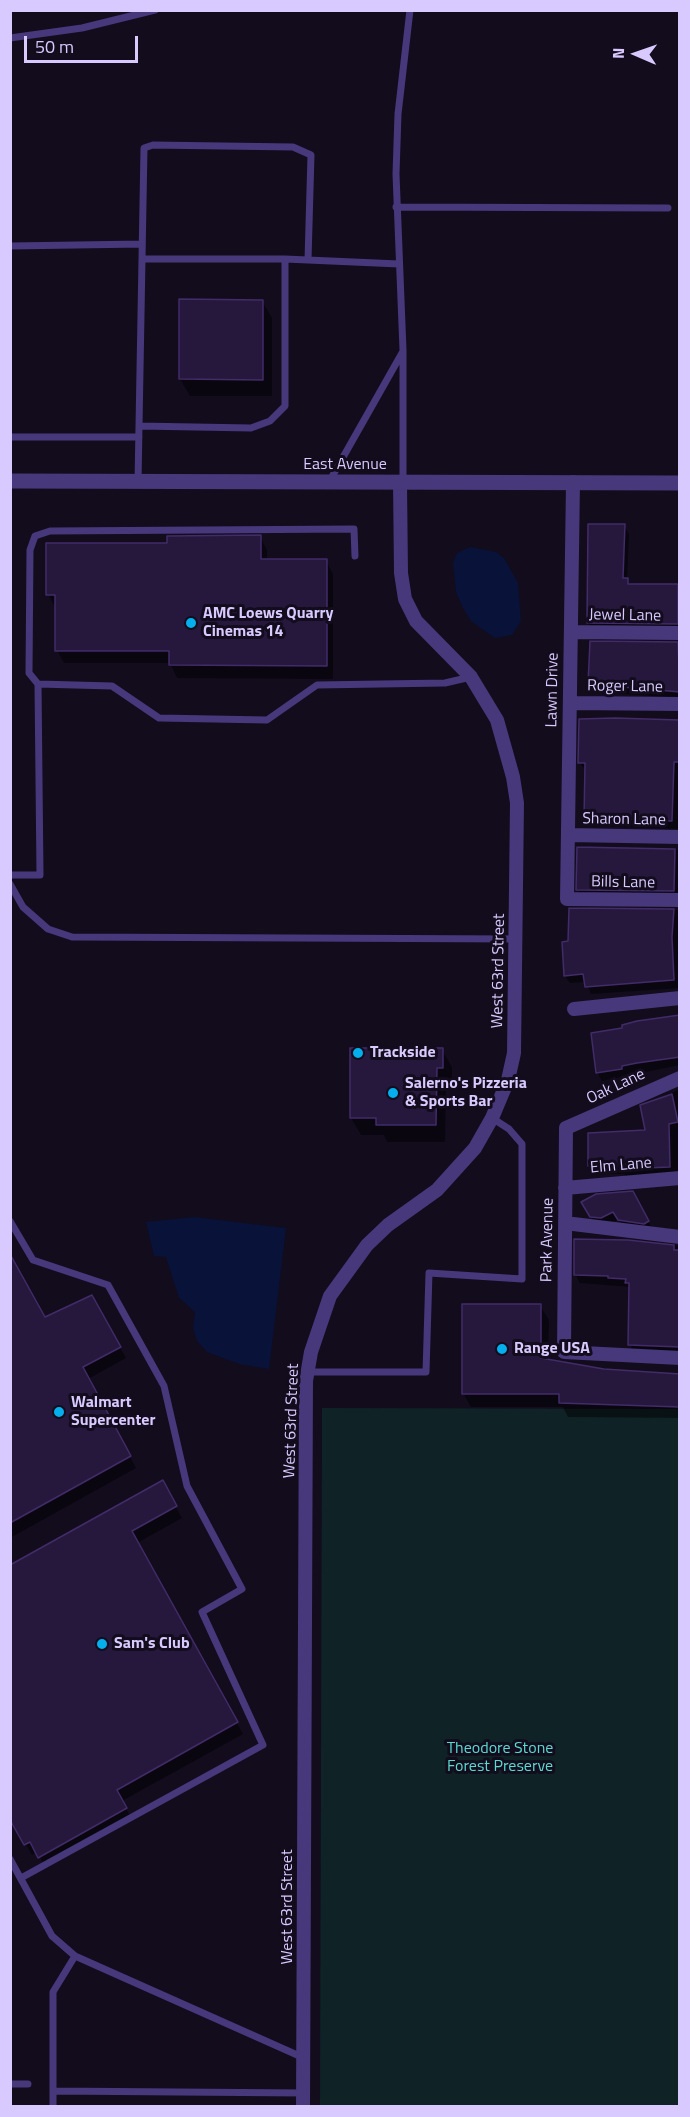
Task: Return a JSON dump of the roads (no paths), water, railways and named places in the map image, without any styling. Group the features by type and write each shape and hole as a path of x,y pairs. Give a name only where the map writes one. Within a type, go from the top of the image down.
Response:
{"street":[{"name":"East Avenue","path":"10,481 401,484 680,483"},
{"name":"Lawn Drive","path":"567,899 573,482"},
{"name":"West 63rd Street","path":"304,2100 308,1372 311,1352 330,1296 367,1245 388,1226 437,1190 475,1148 492,1118 508,1080 514,1053 517,803 513,777 497,720 471,677 416,621 405,599 401,573 401,484"},
{"name":"Jewel Lane","path":"571,632 680,633"},
{"name":"Roger Lane","path":"570,703 680,704"},
{"name":"Sharon Lane","path":"568,835 680,837"},
{"name":"Bills Lane","path":"567,899 680,900"},
{"path":"574,1009 680,999"},
{"name":"Oak Lane","path":"566,1128 680,1078"},
{"name":"Park Avenue","path":"566,1128 564,1352 680,1358"},
{"name":"Elm Lane","path":"565,1188 680,1178"},
{"path":"565,1223 680,1237"}],"lane":[{"path":"10,38 82,28 155,10"},
{"path":"401,484 403,350 396,207 398,114 410,10"},
{"path":"138,482 144,148 153,145 293,147 311,154 308,260"},
{"path":"396,207 668,208"},
{"path":"10,246 142,244"},
{"path":"142,259 285,259 399,264"},
{"path":"139,426 251,428 270,421 285,406 285,259"},
{"path":"329,483 403,350"},
{"path":"10,436 139,437"},
{"path":"10,875 40,875 38,684 29,672 30,550 34,536 50,531 354,529 355,556"},
{"path":"38,684 112,686 159,718 267,720 317,685 445,683 471,677"},
{"path":"10,884 23,907 48,929 72,937 516,939"},
{"path":"308,1372 426,1372 429,1274 522,1279 522,1144 509,1129 492,1118"},
{"path":"10,1221 33,1260 108,1284 164,1386 187,1486 242,1589 201,1612 264,1745 21,1878"},
{"path":"10,1858 52,1936 75,1956 304,2058"},
{"path":"52,2106 52,1992 75,1956"},
{"path":"10,2084 28,2084"},
{"path":"53,2091 304,2100"}],"water":[{"path":"470,547 496,552 504,558 518,583 521,621 512,635 495,638 471,621 463,608 456,592 453,563 457,553"},
{"path":"194,1217 286,1228 269,1369 239,1364 207,1352 197,1341 193,1328 195,1312 179,1298 166,1257 154,1256 146,1222"}],"place":[{"name":"AMC Loews Quarry Cinemas 14","path":"191,623"},
{"name":"Trackside","path":"358,1053"},
{"name":"Salerno's Pizzeria & Sports Bar","path":"393,1093"},
{"name":"Range USA","path":"502,1349"},
{"name":"Walmart Supercenter","path":"59,1412"},
{"name":"Sam's Club","path":"102,1644"}],"park label":[{"name":"Theodore Stone Forest Preserve","path":"500,1758"}]}
